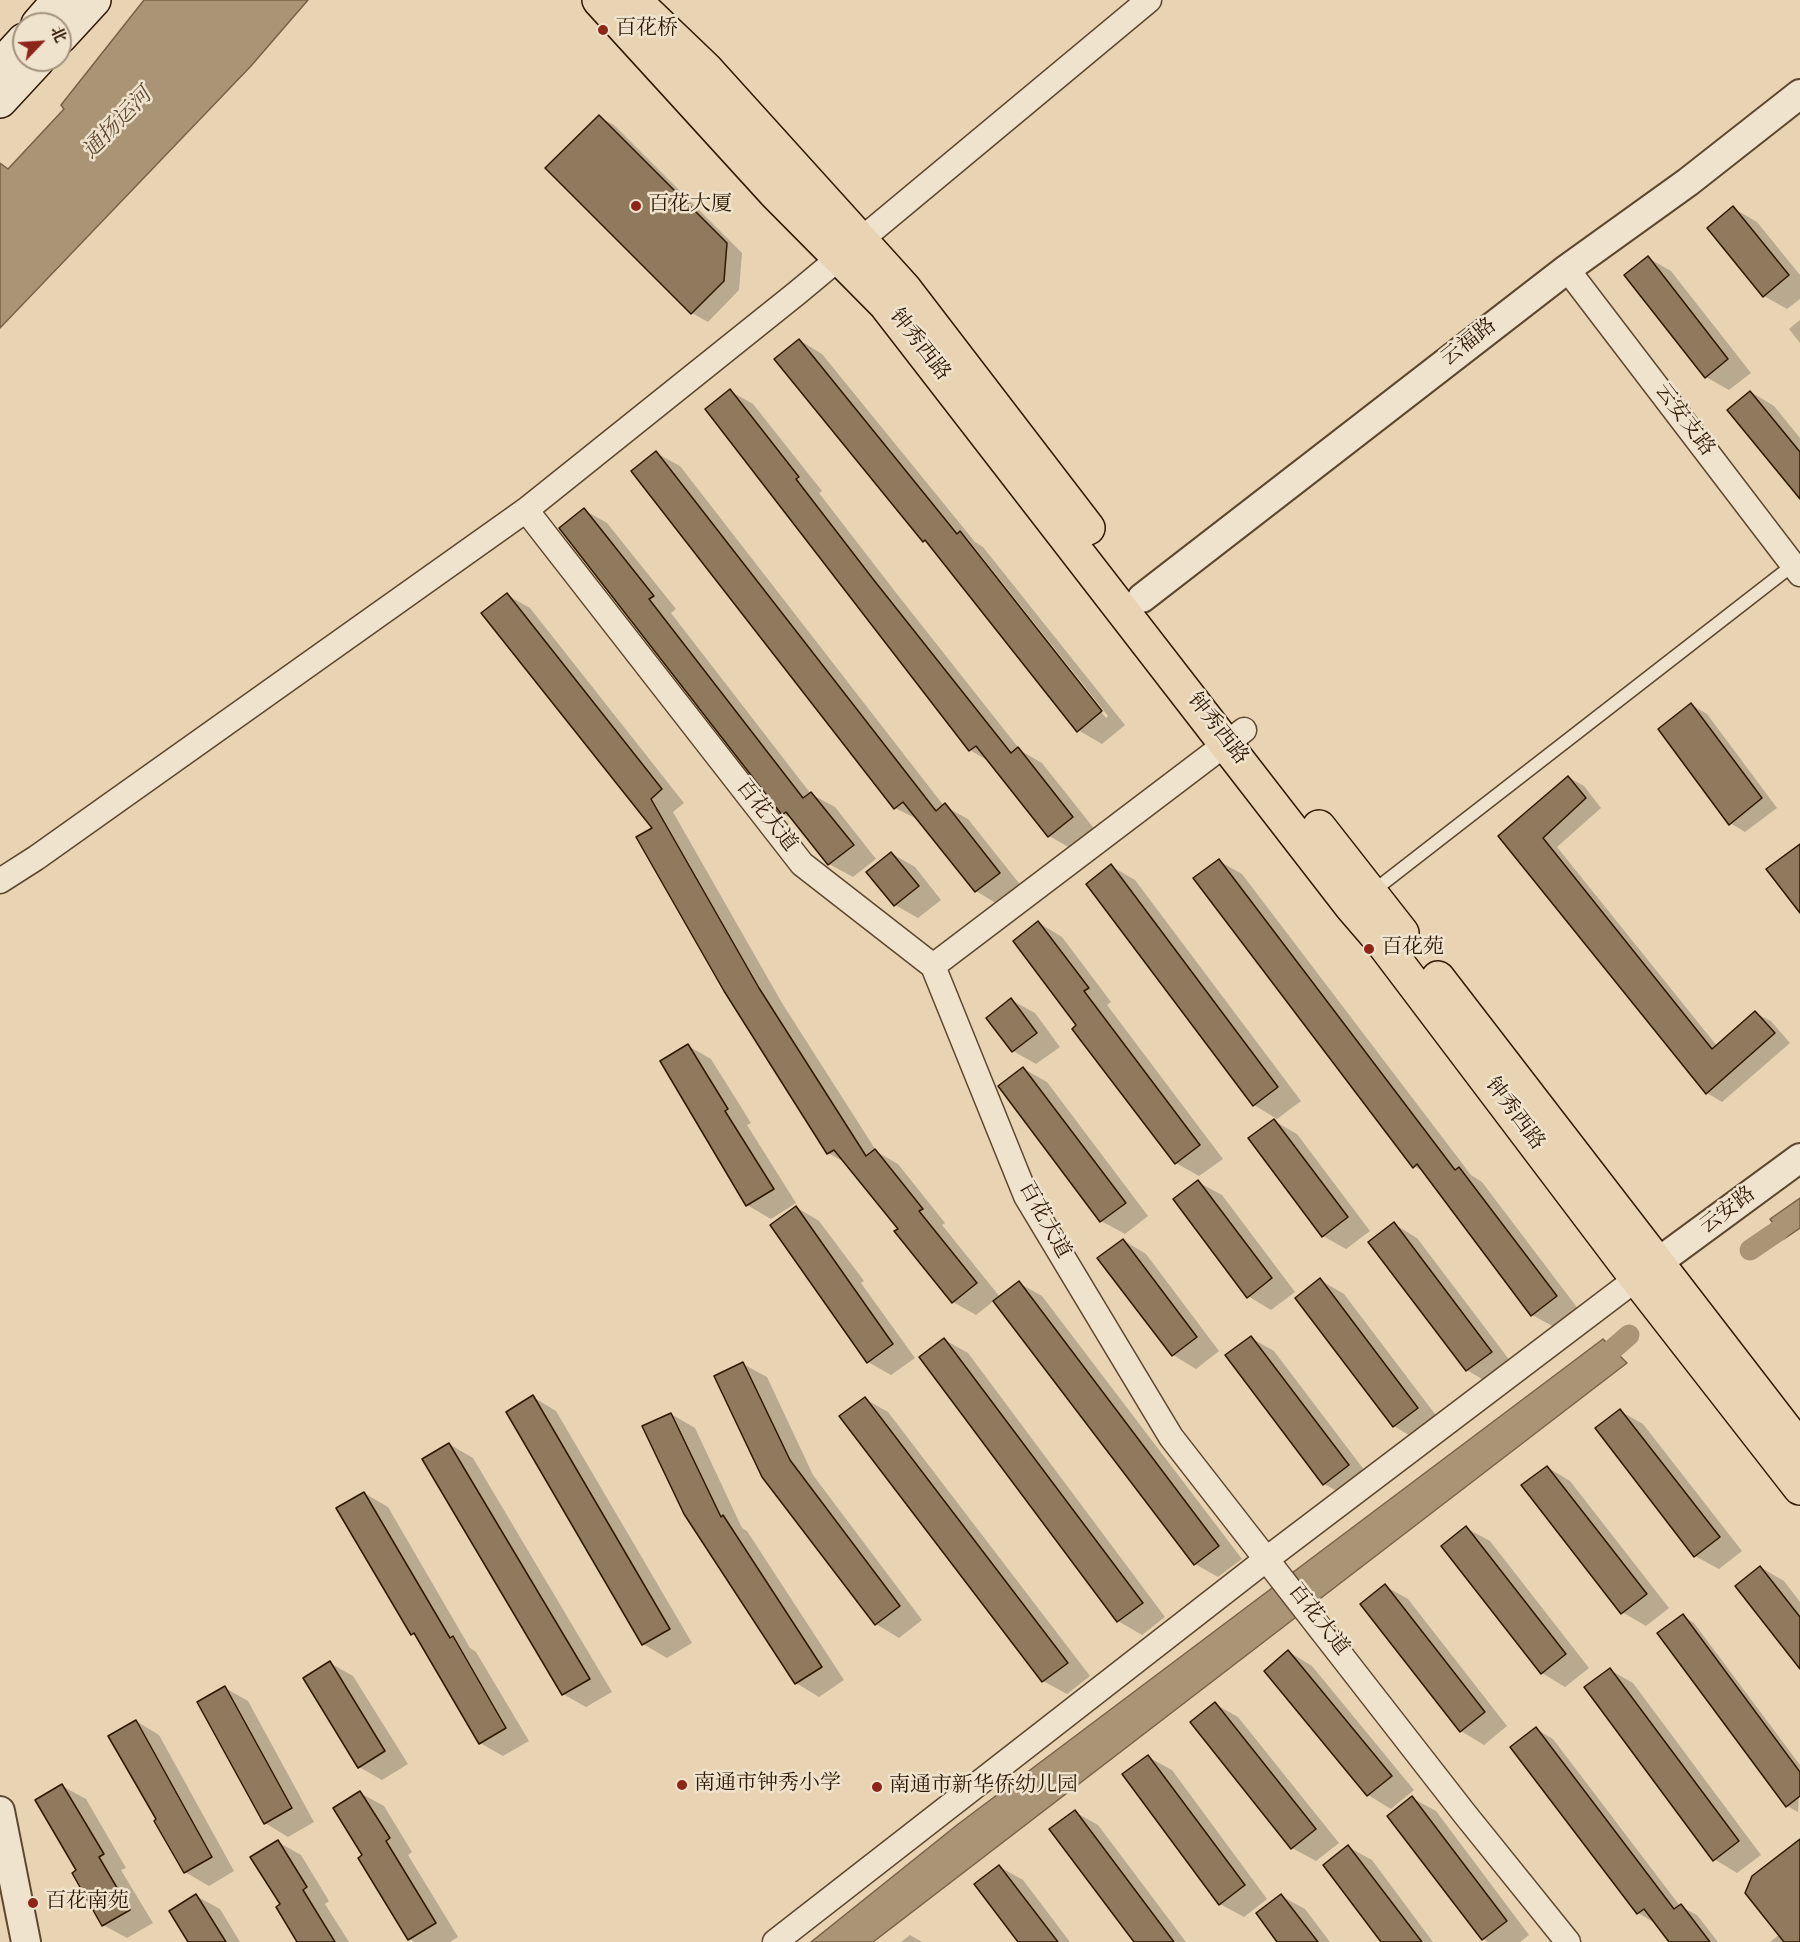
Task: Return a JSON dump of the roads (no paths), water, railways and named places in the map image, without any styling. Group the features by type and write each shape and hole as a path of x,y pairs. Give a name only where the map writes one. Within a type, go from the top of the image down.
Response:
{"main road":[{"path":"48,12 59,0"},
{"path":"72,24 94,0"},
{"name":"钟秀西路","path":"599,0 776,194 850,248 911,297 1142,598 1235,737"},
{"name":"钟秀西路","path":"634,0 707,70 850,248 885,304 1235,737 1647,1271 1800,1488"},
{"path":"0,66 12,53"},
{"path":"0,101 27,72"},
{"name":"钟秀西路","path":"1647,1271 1800,1448"}],"street":[{"path":"0,881 46,852 526,510 850,248 1149,0"},
{"name":"云福路","path":"1142,598 1567,269 1688,182 1800,94"},
{"name":"云安支路","path":"1567,269 1796,570"},
{"name":"百花大道","path":"526,510 802,864 933,966 1026,1196 1172,1437 1464,1813 1568,1942"},
{"path":"933,966 1235,737"},
{"name":"云安路","path":"1647,1271 1800,1158"},
{"path":"775,1942 1273,1565 1604,1301 1647,1271"},
{"path":"0,1811 26,1942"}],"lane":[{"path":"1361,900 1796,570"}],"water":[{"name":"通扬运河","path":"144,0 308,0 251,66 0,328 0,163 8,169 64,109 61,105"},
{"path":"1800,1198 1800,1228 1784,1239 1770,1219"},
{"path":"1603,1339 1627,1363 873,1942 811,1942 957,1825"}],"waterway":[{"path":"1750,1250 1778,1231"},
{"path":"1613,1349 1629,1335"}],"place":[{"name":"百花桥","path":"603,30"},
{"name":"百花大厦","path":"636,206"},
{"name":"百花苑","path":"1369,949"},
{"name":"南通市钟秀小学","path":"682,1785"},
{"name":"南通市新华侨幼儿园","path":"877,1787"},
{"name":"百花南苑","path":"33,1903"}]}
